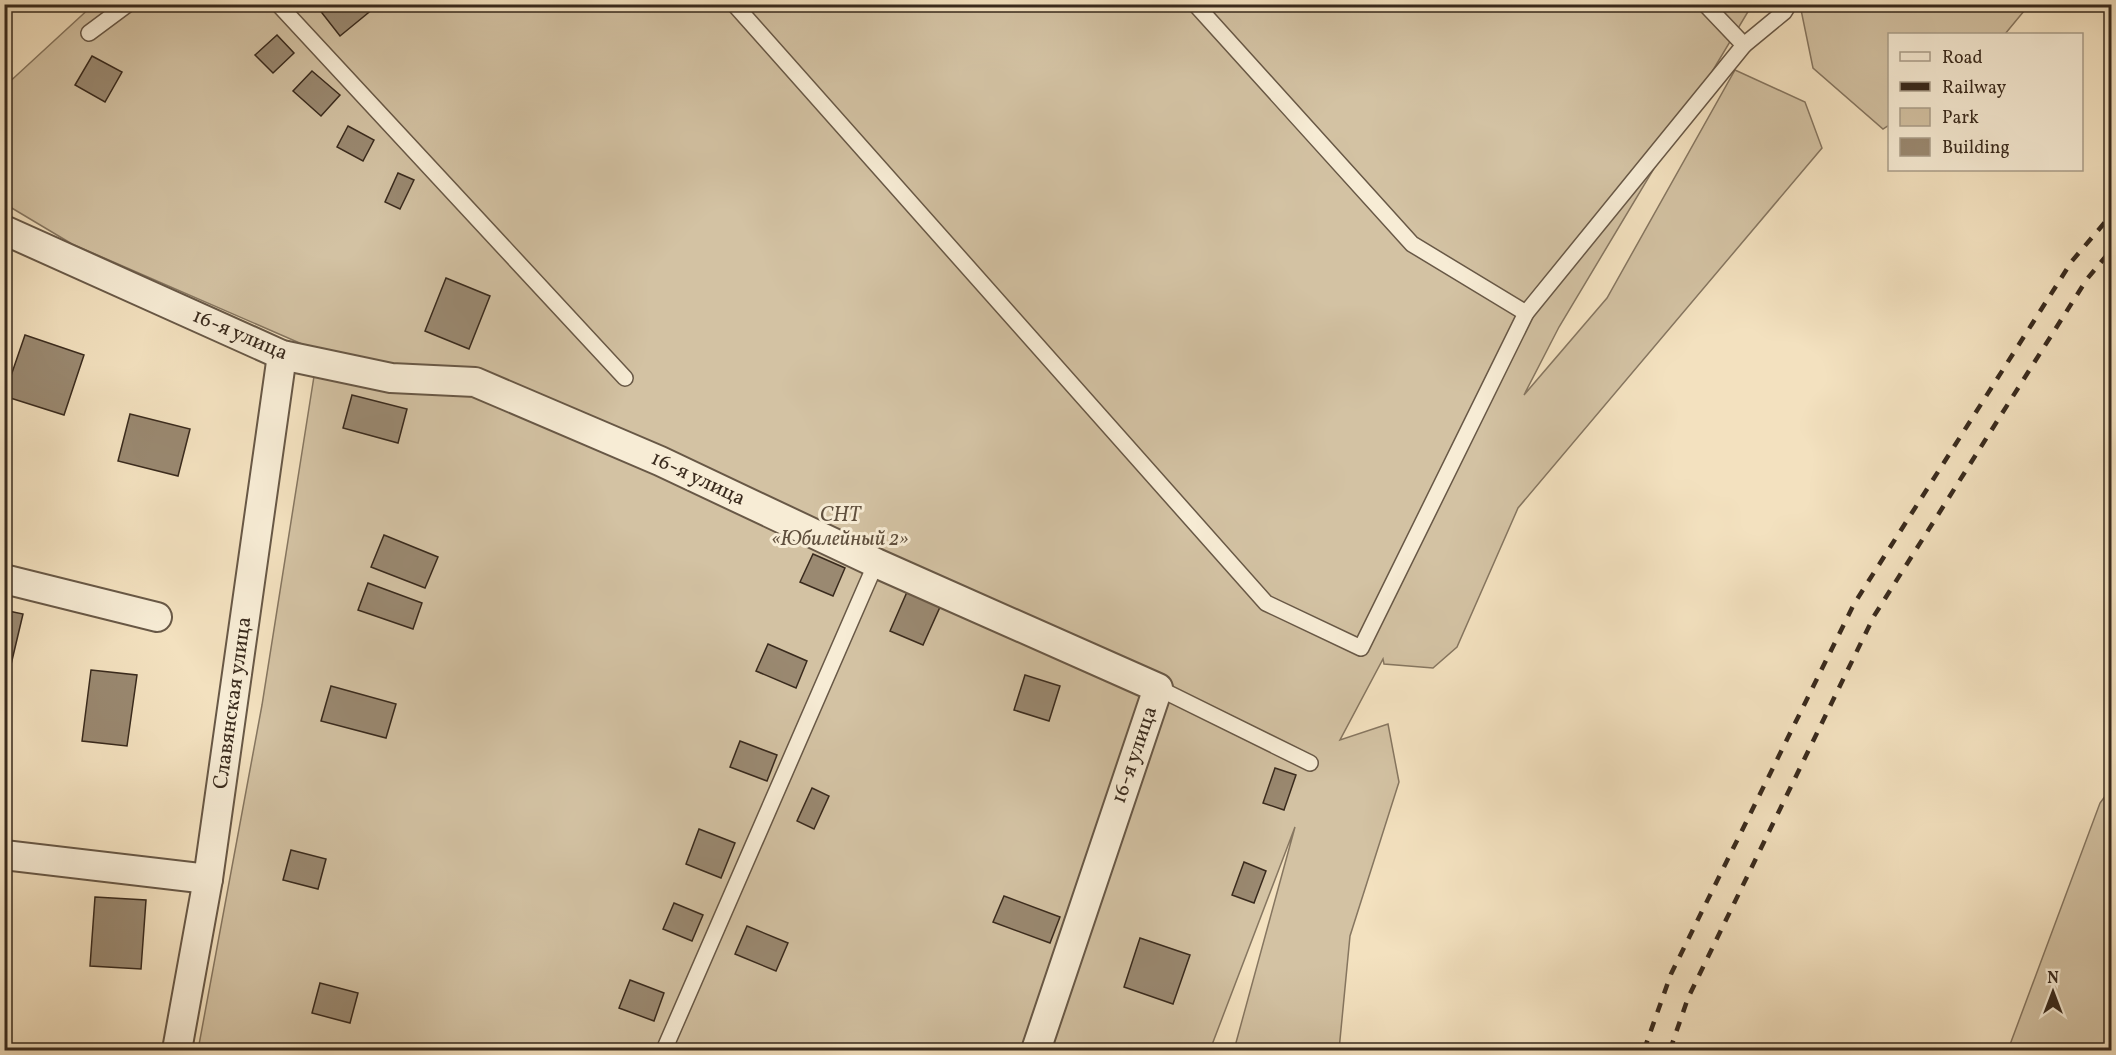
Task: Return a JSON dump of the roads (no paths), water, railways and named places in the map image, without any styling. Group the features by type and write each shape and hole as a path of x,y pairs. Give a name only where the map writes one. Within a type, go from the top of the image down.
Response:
{"street":[{"name":"16-я улица","path":"4,230 282,356 391,378 476,382 660,461 876,563 1158,688 1036,1050"},
{"name":"Славянская улица","path":"177,1050 208,879 282,356"},
{"path":"4,579 156,617"},
{"path":"4,855 208,879"}],"lane":[{"path":"89,33 128,4"},
{"path":"278,4 625,378"},
{"path":"734,4 1266,603 1361,648 1526,313 1744,45 1783,7"},
{"path":"1195,4 1412,244 1526,313"},
{"path":"1705,4 1744,45"},
{"path":"664,1050 876,563"},
{"path":"1158,688 1310,763"}],"railway":[{"path":"1644,1050 1671,974 1854,604 2072,261 2112,214"},
{"path":"1670,1050 1688,998 1874,616 2087,279 2112,249"}],"park label":[{"name":"СНТ «Юбилейный 2»","path":"840,527"}]}
